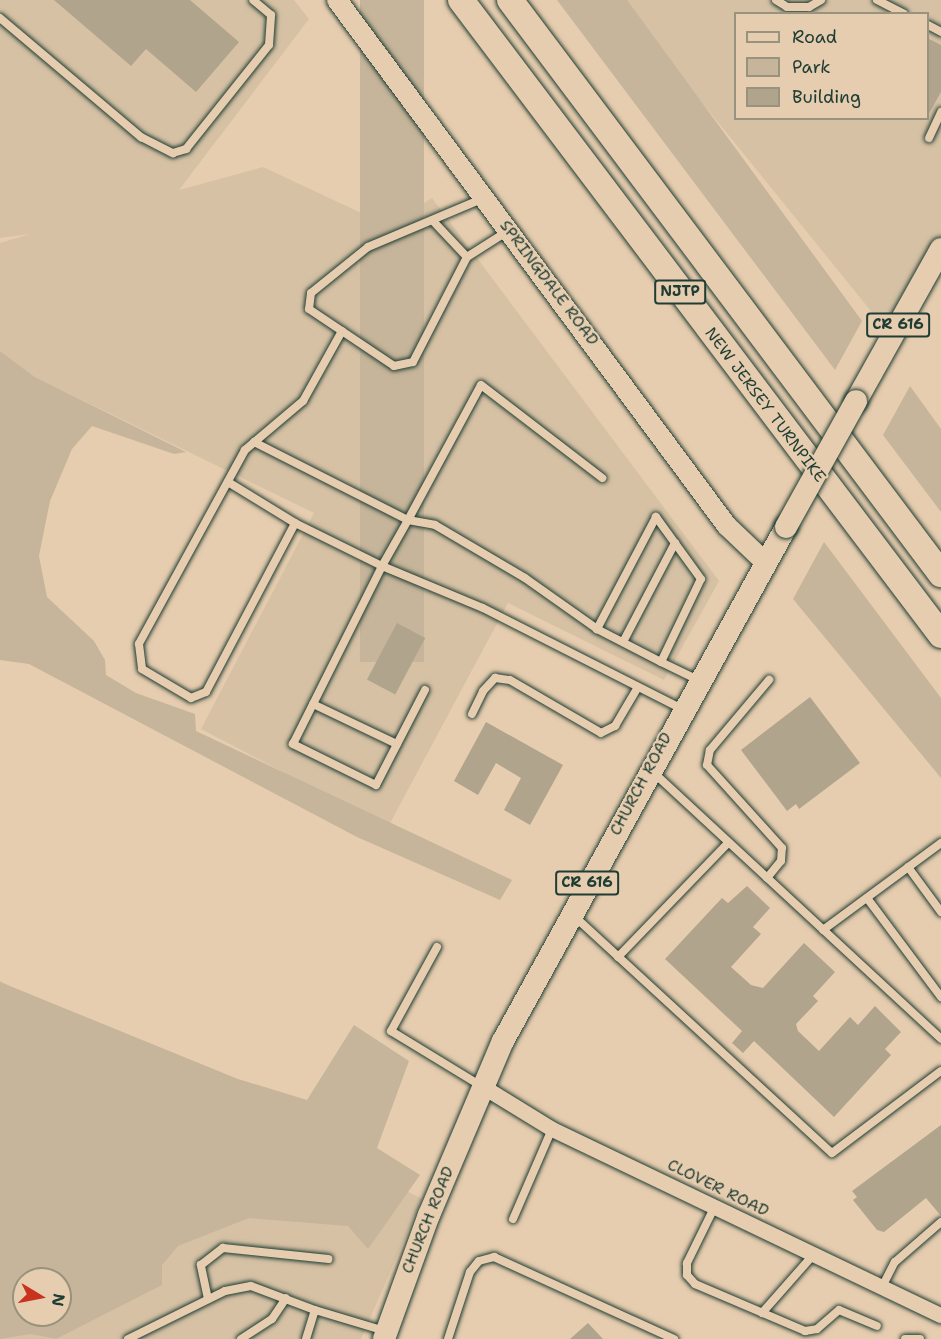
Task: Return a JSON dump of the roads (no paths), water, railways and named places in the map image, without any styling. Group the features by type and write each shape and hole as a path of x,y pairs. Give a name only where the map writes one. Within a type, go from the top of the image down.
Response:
{"highway":[{"name":"NEW JERSEY TURNPIKE","path":"461,0 941,635"},
{"name":"NJTP","path":"510,0 941,574"}],"main road":[{"name":"SPRINGDALE ROAD","path":"337,0 727,526 765,562"},
{"name":"CHURCH ROAD","path":"385,1335 483,1086 571,913 682,709 941,249"}],"street":[{"name":"CLOVER ROAD","path":"483,1086 552,1129 941,1315"}],"lane":[{"path":"0,18 141,137 173,153 186,149 269,45 271,15 254,0"},
{"path":"776,0 787,7 809,7 820,0"},
{"path":"877,0 900,12"},
{"path":"929,138 941,112"},
{"path":"485,198 434,222 368,247 311,293 309,309 394,366 413,362 466,257 509,230"},
{"path":"434,222 466,257"},
{"path":"295,523 206,692 191,698 142,669 139,644 228,482 254,442 303,401 342,331"},
{"path":"425,690 375,785 293,744 382,566 481,385 602,478"},
{"path":"254,442 408,520 435,525 525,578 597,629 698,681"},
{"path":"228,482 295,523 382,566 483,608 682,709"},
{"path":"597,629 656,516 701,579 661,662"},
{"path":"623,642 675,543"},
{"path":"472,714 483,691 495,678 510,680 601,733 615,726 638,687"},
{"path":"767,878 781,861 782,848 707,765 710,750 770,680"},
{"path":"313,704 397,744"},
{"path":"650,770 941,1039"},
{"path":"618,957 729,843"},
{"path":"823,930 941,843"},
{"path":"908,867 941,912"},
{"path":"867,898 941,997"},
{"path":"571,913 832,1153 941,1071"},
{"path":"438,947 391,1031 483,1086"},
{"path":"513,1219 552,1129"},
{"path":"715,1206 687,1263 687,1275 695,1284 810,1333 839,1310 877,1326"},
{"path":"882,1287 895,1262 941,1222"},
{"path":"208,1299 201,1265 224,1248 328,1259"},
{"path":"762,1313 814,1254"},
{"path":"448,1339 470,1272 479,1261 494,1257 674,1339"},
{"path":"128,1339 208,1299 251,1286 385,1335"},
{"path":"240,1339 272,1319 286,1298"},
{"path":"306,1339 315,1310"},
{"path":"905,1339 920,1339"}]}
